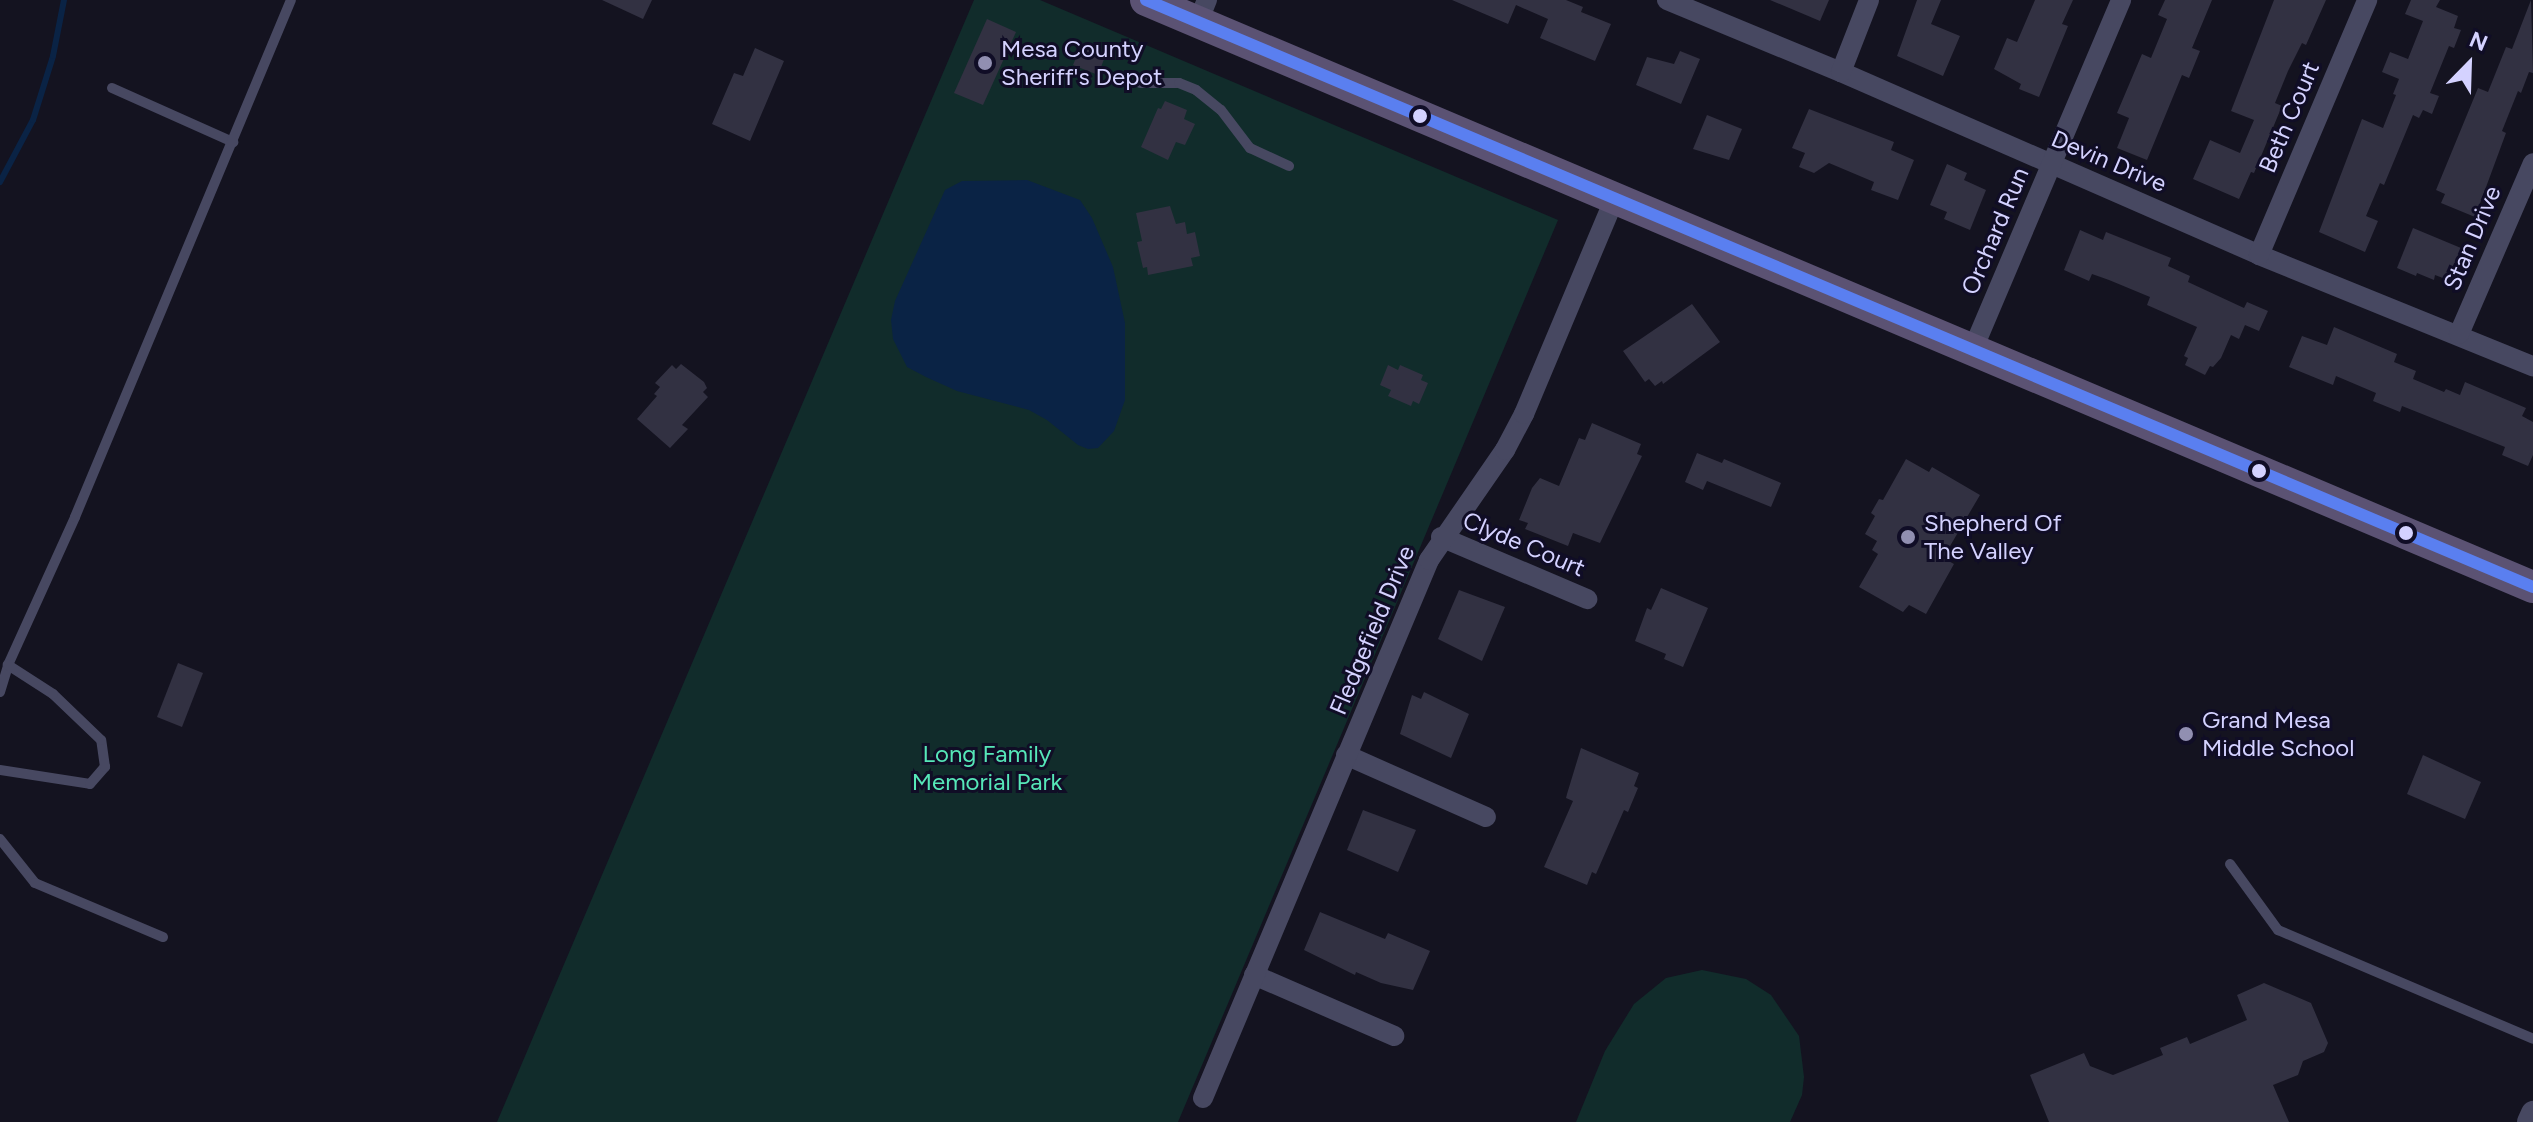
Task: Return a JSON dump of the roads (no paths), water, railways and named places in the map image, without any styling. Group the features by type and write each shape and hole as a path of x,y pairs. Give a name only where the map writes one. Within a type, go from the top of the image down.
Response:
{"main road":[{"path":"1146,0 1202,11 1615,197 2533,587"}],"street":[{"name":"Devin Drive","path":"1667,0 1841,72 2259,255 2533,366"},
{"path":"1841,72 1869,0"},
{"name":"Orchard Run","path":"1973,349 2121,0"},
{"name":"Beth Court","path":"2259,255 2367,0"},
{"name":"Stan Drive","path":"2459,334 2533,163"},
{"name":"Fledgefield Drive","path":"1203,1098 1441,537 1505,450 1524,414 1615,197"},
{"name":"Clyde Court","path":"1441,537 1587,599"},
{"path":"1346,755 1486,817"},
{"path":"1254,975 1394,1036"},
{"path":"2529,1122 2533,1113"}],"lane":[{"path":"0,692 8,665 75,517 291,0"},
{"path":"1140,83 1179,83 1196,90 1221,110 1250,148 1289,166"},
{"path":"112,88 233,142"},
{"path":"0,770 90,784 105,767 101,740 53,694 8,665"},
{"path":"0,839 35,883 163,937"},
{"path":"2230,864 2278,930 2533,1039"}],"water":[{"path":"1027,180 1080,200 1092,218 1113,267 1125,323 1125,400 1114,431 1098,448 1088,449 1078,445 1029,410 957,391 907,367 893,339 891,320 895,301 945,190 962,181"}],"waterway":[{"path":"0,182 33,120 53,56 64,0"}],"place":[{"name":"Mesa County Sheriff's Depot","path":"985,63"},
{"name":"Shepherd Of The Valley","path":"1908,537"},
{"name":"Grand Mesa Middle School","path":"2186,734"}],"park label":[{"name":"Long Family Memorial Park","path":"987,768"}]}
